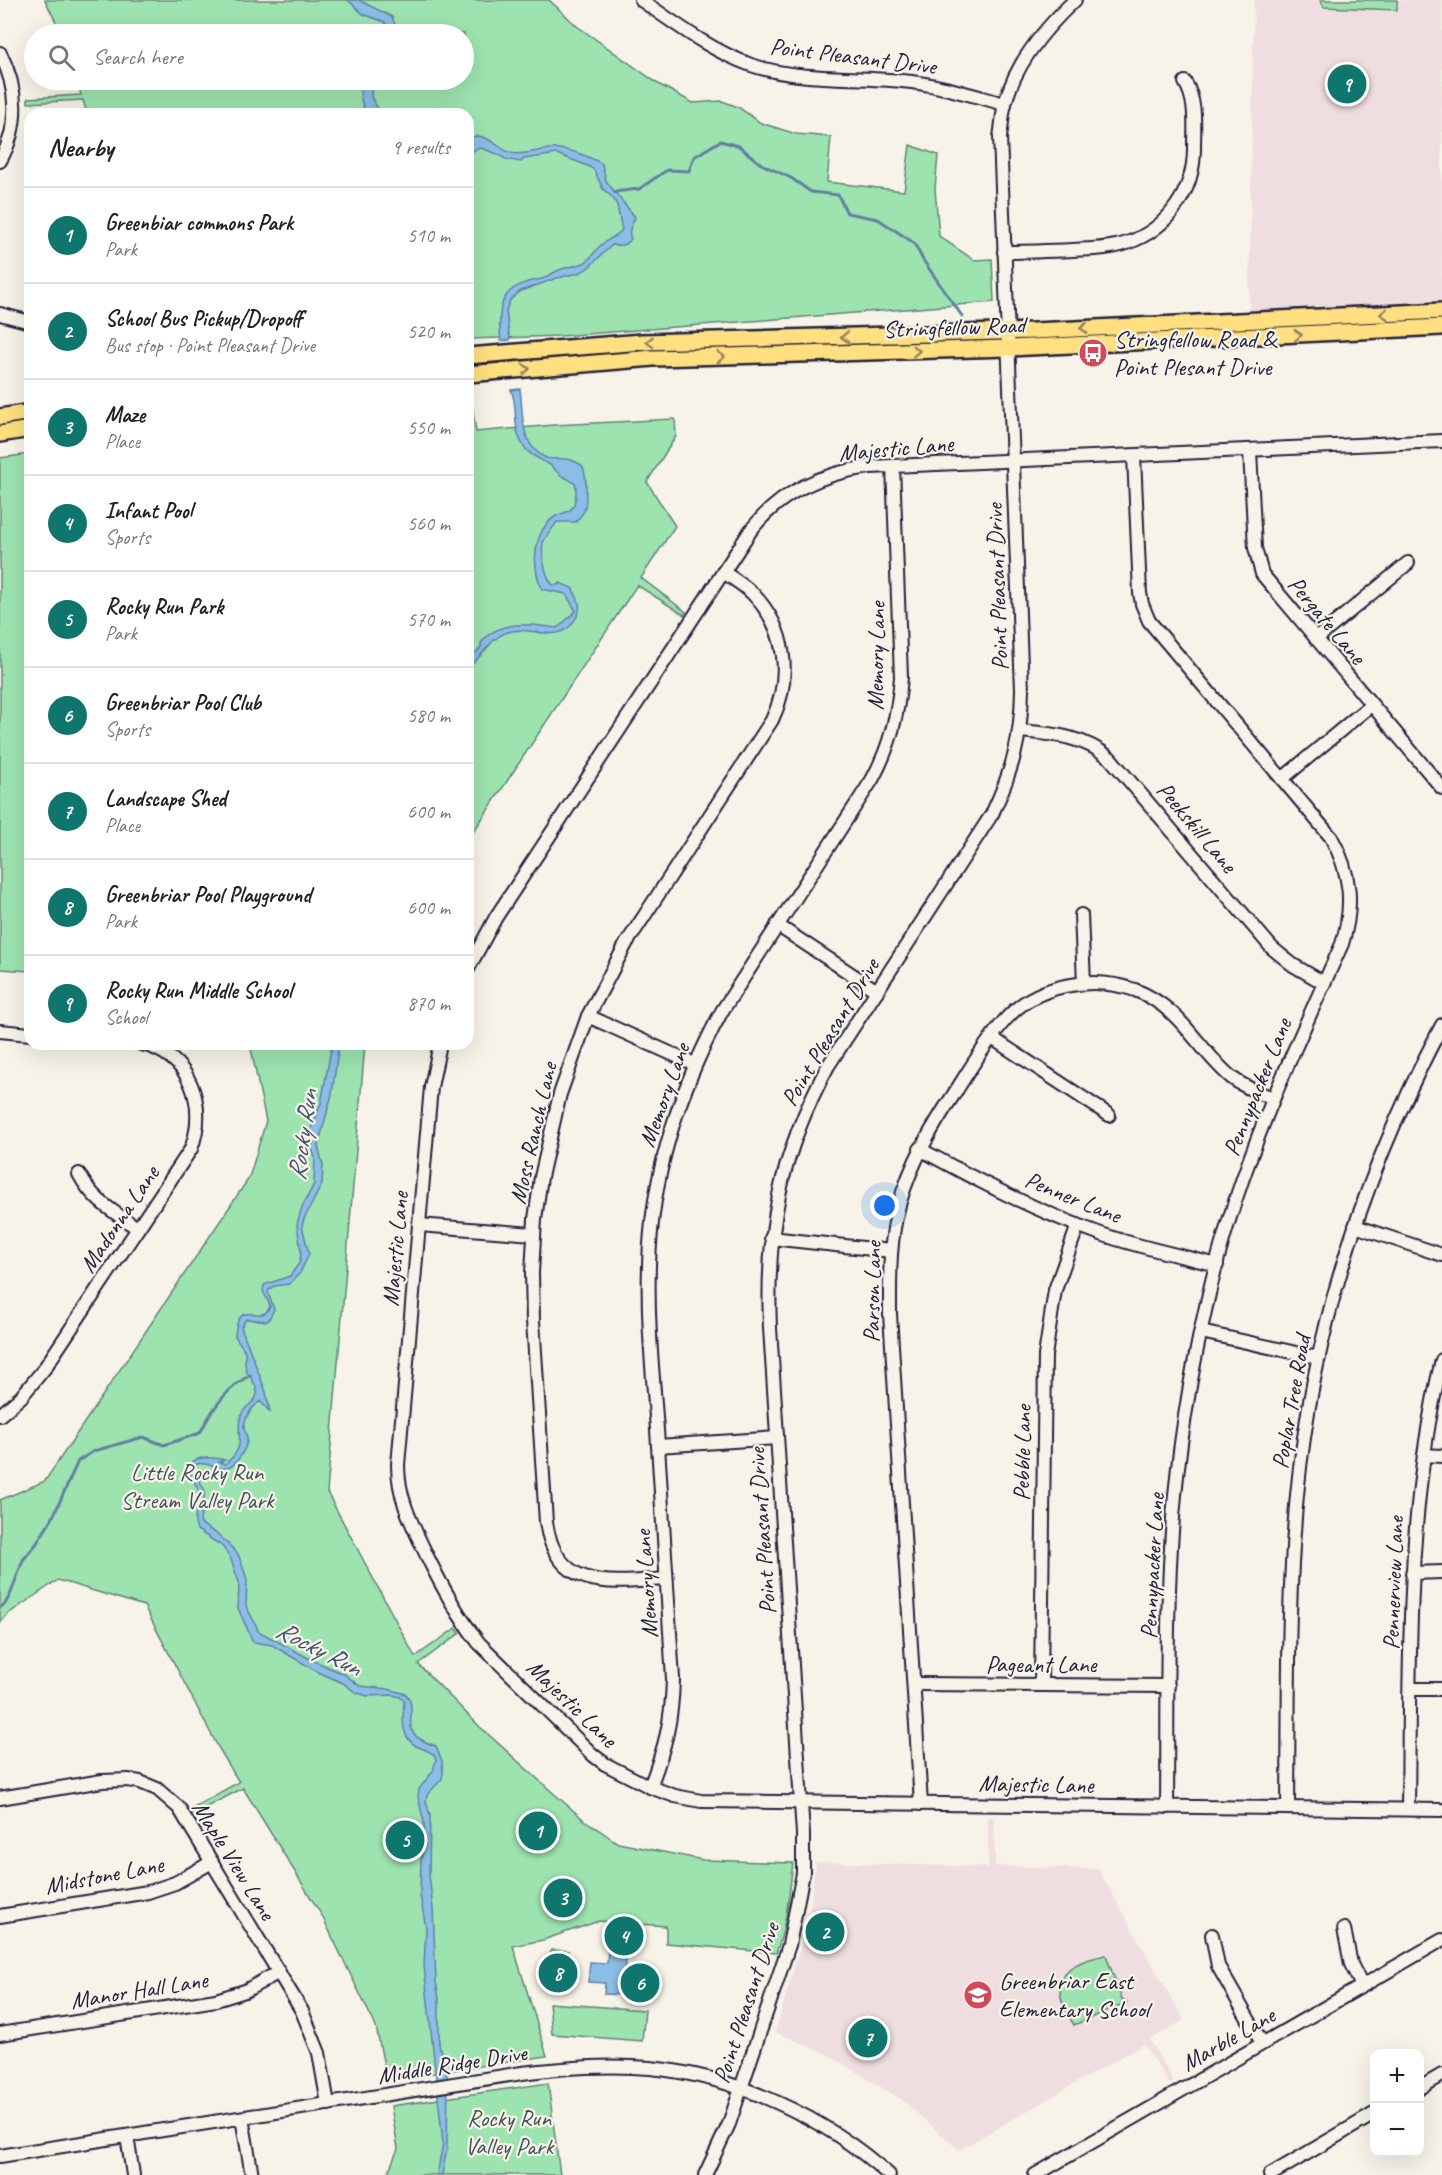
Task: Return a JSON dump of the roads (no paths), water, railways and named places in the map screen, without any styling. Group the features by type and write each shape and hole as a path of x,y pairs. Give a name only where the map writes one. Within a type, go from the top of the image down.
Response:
{"main road":[{"name":"Stringfellow Road","path":"474,356 642,342 1008,331 1442,310"},
{"name":"Stringfellow Road","path":"474,373 654,358 1009,348 1442,327"},
{"path":"0,417 24,413"},
{"path":"0,434 24,430"}],"street":[{"name":"Point Pleasant Drive","path":"641,0 707,45 752,65 792,74 918,83 1005,104"},
{"name":"Point Pleasant Drive","path":"705,2175 729,2124 774,1994 795,1923 803,1873 801,1803 769,1298 771,1238 781,1179 801,1119 828,1066 992,814 1012,769 1020,731 1022,690 1000,146 1005,104 1022,65 1043,33 1075,0"},
{"path":"0,53 10,77 15,105 14,126 9,144 0,161"},
{"path":"1004,252 1115,247 1141,237 1164,221 1184,195 1193,164 1194,104 1185,82"},
{"path":"0,314 24,320"},
{"name":"Majestic Lane","path":"474,958 496,917 723,572 759,520 793,491 814,480 839,472 870,467 1442,441"},
{"name":"Pergate Lane","path":"1250,451 1255,548 1259,566 1268,582 1371,705 1440,782"},
{"name":"Pennypacker Lane","path":"1134,456 1140,593 1144,611 1157,632 1331,837 1340,853 1349,884 1350,898 1348,925 1342,944 1273,1098 1241,1184 1217,1265 1201,1332 1185,1417 1175,1496 1170,1581 1167,1807"},
{"name":"Memory Lane","path":"650,1787 667,1740 672,1708 649,1302 651,1230 657,1186 667,1142 694,1064 722,1011 872,780 887,749 896,718 901,677 893,466"},
{"path":"1316,639 1408,563"},
{"name":"Moss Ranch Lane","path":"666,1579 612,1583 591,1580 571,1569 561,1560 550,1541 546,1522 533,1321 533,1234 552,1121 568,1068 588,1016 626,944 772,720 780,700 784,662 778,632 757,598 723,572"},
{"path":"1282,779 1371,705"},
{"name":"Peekskill Lane","path":"1020,731 1072,738 1095,747 1110,758 1272,948 1293,966 1324,983"},
{"path":"1081,915 1084,983"},
{"path":"777,925 877,991"},
{"name":"Parson Lane","path":"921,1804 890,1314 891,1251 900,1204 920,1149 1006,1019 1031,1000 1058,988 1084,983 1126,987 1154,999 1182,1021 1230,1076 1245,1086 1273,1098"},
{"path":"588,1016 694,1064"},
{"name":"Poplar Tree Road","path":"1288,1808 1293,1539 1302,1452 1319,1358 1332,1303 1355,1226 1387,1139 1406,1095 1442,1024"},
{"path":"0,1031 24,1033"},
{"path":"992,1038 1109,1115"},
{"name":"Madonna Lane","path":"0,1414 21,1397 44,1369 191,1149 198,1121 195,1095 184,1073 165,1054 155,1050"},
{"name":"Majestic Lane","path":"439,1050 431,1087 418,1225 398,1465 399,1490 406,1512 453,1606 479,1643 593,1755 616,1771 650,1787 675,1796 701,1801 1442,1810"},
{"name":"Penner Lane","path":"920,1149 1046,1212 1103,1235 1217,1265"},
{"path":"79,1174 96,1199 137,1228"},
{"path":"418,1225 533,1234"},
{"name":"Pebble Lane","path":"1041,1685 1046,1356 1055,1290 1078,1225"},
{"path":"1355,1226 1442,1255"},
{"path":"771,1238 891,1251"},
{"path":"1201,1332 1319,1358"},
{"name":"Pennerview Lane","path":"1408,1809 1412,1573 1417,1506 1442,1360"},
{"path":"658,1446 777,1438"},
{"path":"1424,1455 1442,1456"},
{"path":"1412,1573 1442,1572"},
{"name":"Pageant Lane","path":"914,1684 1168,1686"},
{"path":"1410,1689 1442,1689"},
{"name":"Maple View Lane","path":"0,1798 102,1781 128,1780 157,1789 175,1803 302,2011 314,2037 328,2104"},
{"name":"Midstone Lane","path":"0,1916 148,1892 175,1883 212,1862"},
{"path":"1344,1929 1351,1964 1362,1986"},
{"path":"1212,1935 1218,1966 1262,2043"},
{"name":"Marble Lane","path":"1035,2175 1442,1940"},
{"name":"Manor Hall Lane","path":"0,2034 216,2000 245,1991 279,1972"},
{"name":"Middle Ridge Drive","path":"0,2156 548,2070 620,2067 670,2071 717,2081 741,2089 799,2114 829,2130 889,2175"},
{"path":"1424,2085 1442,2075"},
{"path":"1270,2175 1370,2116"},
{"path":"242,2118 252,2175"},
{"path":"127,2136 133,2175"}],"water":[{"path":"348,0 359,0 392,17 395,24 386,24 363,14"},
{"path":"361,90 371,90 371,97 377,108 364,108"},
{"path":"474,137 487,139 511,153 562,149 599,162 602,164 606,181 635,217 630,230 631,239 627,243 612,245 588,268 579,273 521,291 510,300 506,311 510,340 501,341 500,316 501,306 510,291 529,282 544,279 561,269 584,263 600,246 622,230 617,205 603,189 594,170 588,166 557,154 524,159 521,162 505,159 481,148 474,150"},
{"path":"520,389 524,429 535,450 546,458 574,461 584,469 586,501 584,511 576,522 557,522 543,543 544,565 550,581 553,585 560,583 572,588 578,599 579,610 569,627 561,632 515,630 505,633 474,662 474,653 481,647 481,643 497,630 516,625 556,628 576,611 566,594 542,589 536,570 536,549 548,522 571,510 574,505 576,485 525,448 517,431 511,390"},
{"name":"Rocky Run","path":"331,1050 338,1050 332,1094 318,1146 323,1165 322,1184 302,1226 309,1254 300,1273 289,1284 274,1286 269,1290 274,1309 268,1321 246,1319 241,1327 266,1392 270,1412 260,1401 250,1412 244,1425 246,1446 233,1465 222,1468 201,1463 197,1464 194,1470 205,1491 201,1524 220,1536 238,1554 247,1579 246,1606 258,1631 344,1674 360,1686 388,1689 406,1694 411,1709 411,1729 423,1741 436,1746 442,1761 442,1779 427,1795 426,1801 430,1815 429,1875 439,1998 439,2045 448,2079 447,2148 442,2175 437,2175 443,2143 424,1965 426,1928 420,1895 424,1822 418,1797 419,1789 433,1771 436,1760 434,1755 416,1746 407,1737 403,1714 404,1701 400,1697 367,1696 355,1692 343,1683 318,1672 272,1645 253,1642 238,1608 239,1582 230,1557 222,1546 197,1530 195,1525 199,1493 191,1476 192,1463 200,1458 213,1458 225,1460 219,1462 225,1464 233,1457 239,1445 242,1413 257,1395 255,1385 246,1370 245,1352 235,1336 237,1324 245,1314 266,1312 270,1306 263,1291 264,1285 290,1276 300,1262 297,1224 302,1207 314,1184 315,1157 312,1150 311,1129 321,1103"},
{"path":"608,1950 628,1952 625,1995 604,1994 605,1983 588,1982 590,1962 607,1963"}],"waterway":[{"path":"614,192 639,189 667,170 689,171 694,157 720,141 739,146 761,164 791,178 811,192 838,195 847,213 878,219 914,243 923,260 962,316"},
{"path":"0,1607 5,1604 11,1593 23,1560 52,1519 78,1461 94,1451 143,1437 164,1445 200,1433 209,1416 228,1392 251,1375"}],"place":[{"name":"Rocky Run Middle School","path":"1347,84"},
{"name":"Stringfellow Road & Point Plesant Drive","path":"1093,353"},
{"name":"Greenbiar commons Park","path":"538,1831"},
{"name":"Rocky Run Park","path":"405,1840"},
{"name":"Maze","path":"563,1898"},
{"name":"School Bus Pickup/Dropoff","path":"825,1932"},
{"name":"Infant Pool","path":"624,1936"},
{"name":"Greenbriar Pool Playground","path":"558,1973"},
{"name":"Greenbriar Pool Club","path":"640,1983"},
{"name":"Greenbriar East Elementary School","path":"978,1995"},
{"name":"Landscape Shed","path":"868,2038"}],"park label":[{"name":"Little Rocky Run Stream Valley Park","path":"197,1486"},
{"name":"Rocky Run Valley Park","path":"509,2132"}]}
